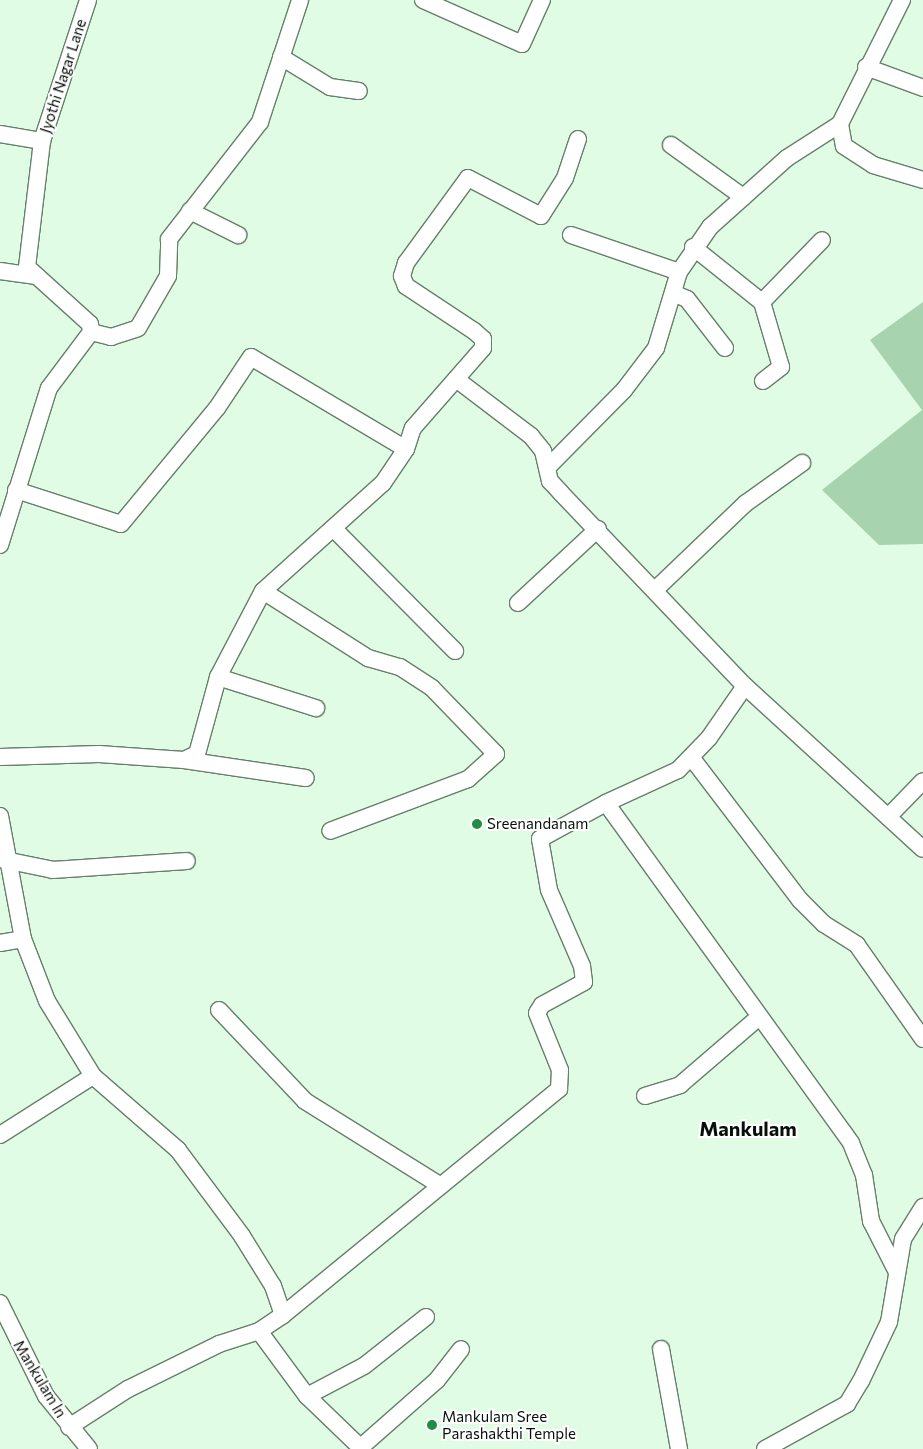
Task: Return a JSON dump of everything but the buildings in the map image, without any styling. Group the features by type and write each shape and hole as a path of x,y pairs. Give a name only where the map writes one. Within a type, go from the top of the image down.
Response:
{"street":[{"name":"Jyothi Nagar Lane","path":"0,134 42,141 88,0"},
{"path":"91,332 111,337 138,328 168,276 169,239 260,122 300,0"},
{"path":"423,0 522,44 542,0"},
{"path":"902,0 866,67 840,124 844,146 873,165 923,180"},
{"path":"281,57 330,86 359,91"},
{"path":"866,67 923,88"},
{"path":"549,466 624,390 656,348 679,272 693,247 743,197 814,138 840,124"},
{"path":"184,760 197,754 218,677 263,591 383,483 406,449 413,428 483,348 484,339 406,286 402,276 406,263 468,178 541,216 565,178 578,139"},
{"path":"0,545 49,388 91,332 90,324 35,276 27,266 26,253 42,141"},
{"path":"671,145 743,197"},
{"path":"190,211 238,235"},
{"path":"571,235 679,272"},
{"path":"762,302 822,240"},
{"path":"693,247 762,302 781,366 763,381"},
{"path":"0,271 35,276"},
{"path":"673,293 687,299 725,348"},
{"path":"16,490 121,524 217,408 251,357 406,449"},
{"path":"456,379 531,436 549,466 550,480 656,589 745,686 923,849"},
{"path":"656,589 746,503 802,462"},
{"path":"334,529 455,652"},
{"path":"518,603 598,529"},
{"path":"263,591 368,658 400,667 432,688 496,754 468,779 330,832"},
{"path":"218,677 316,708"},
{"path":"69,1428 128,1390 219,1344 258,1331 283,1315 559,1088 560,1070 537,1013 542,1005 584,982 582,966 549,890 540,839 606,804 647,788 678,770 734,707 745,686"},
{"path":"0,757 99,754 184,760 306,778"},
{"path":"691,757 800,900 824,924 857,946 923,1039"},
{"path":"888,817 923,781"},
{"path":"606,804 758,1018 851,1143 864,1175 871,1222 897,1272"},
{"path":"0,816 4,860 23,939 50,1007 94,1076 178,1150 257,1257 283,1315"},
{"path":"4,860 53,870 187,861"},
{"path":"0,943 23,939"},
{"path":"219,1010 305,1101 441,1186"},
{"path":"645,1096 680,1085 758,1018"},
{"path":"0,1135 94,1076"},
{"path":"765,1449 846,1404 889,1322 903,1239 923,1206"},
{"name":"Mankulam ln","path":"0,1303 3,1321 46,1396 69,1428 89,1449"},
{"path":"307,1396 364,1366 426,1316"},
{"path":"258,1331 307,1396 361,1448 437,1380 461,1349"},
{"path":"661,1349 678,1449"}],"green space":[{"path":"923,302 923,544 879,545 822,490 922,410 870,340"}],"place":[{"name":"Sreenandanam","path":"477,824"},
{"name":"Mankulam Sree Parashakthi Temple","path":"432,1425"}],"district":[{"name":"Mankulam","path":"748,1128"}]}
